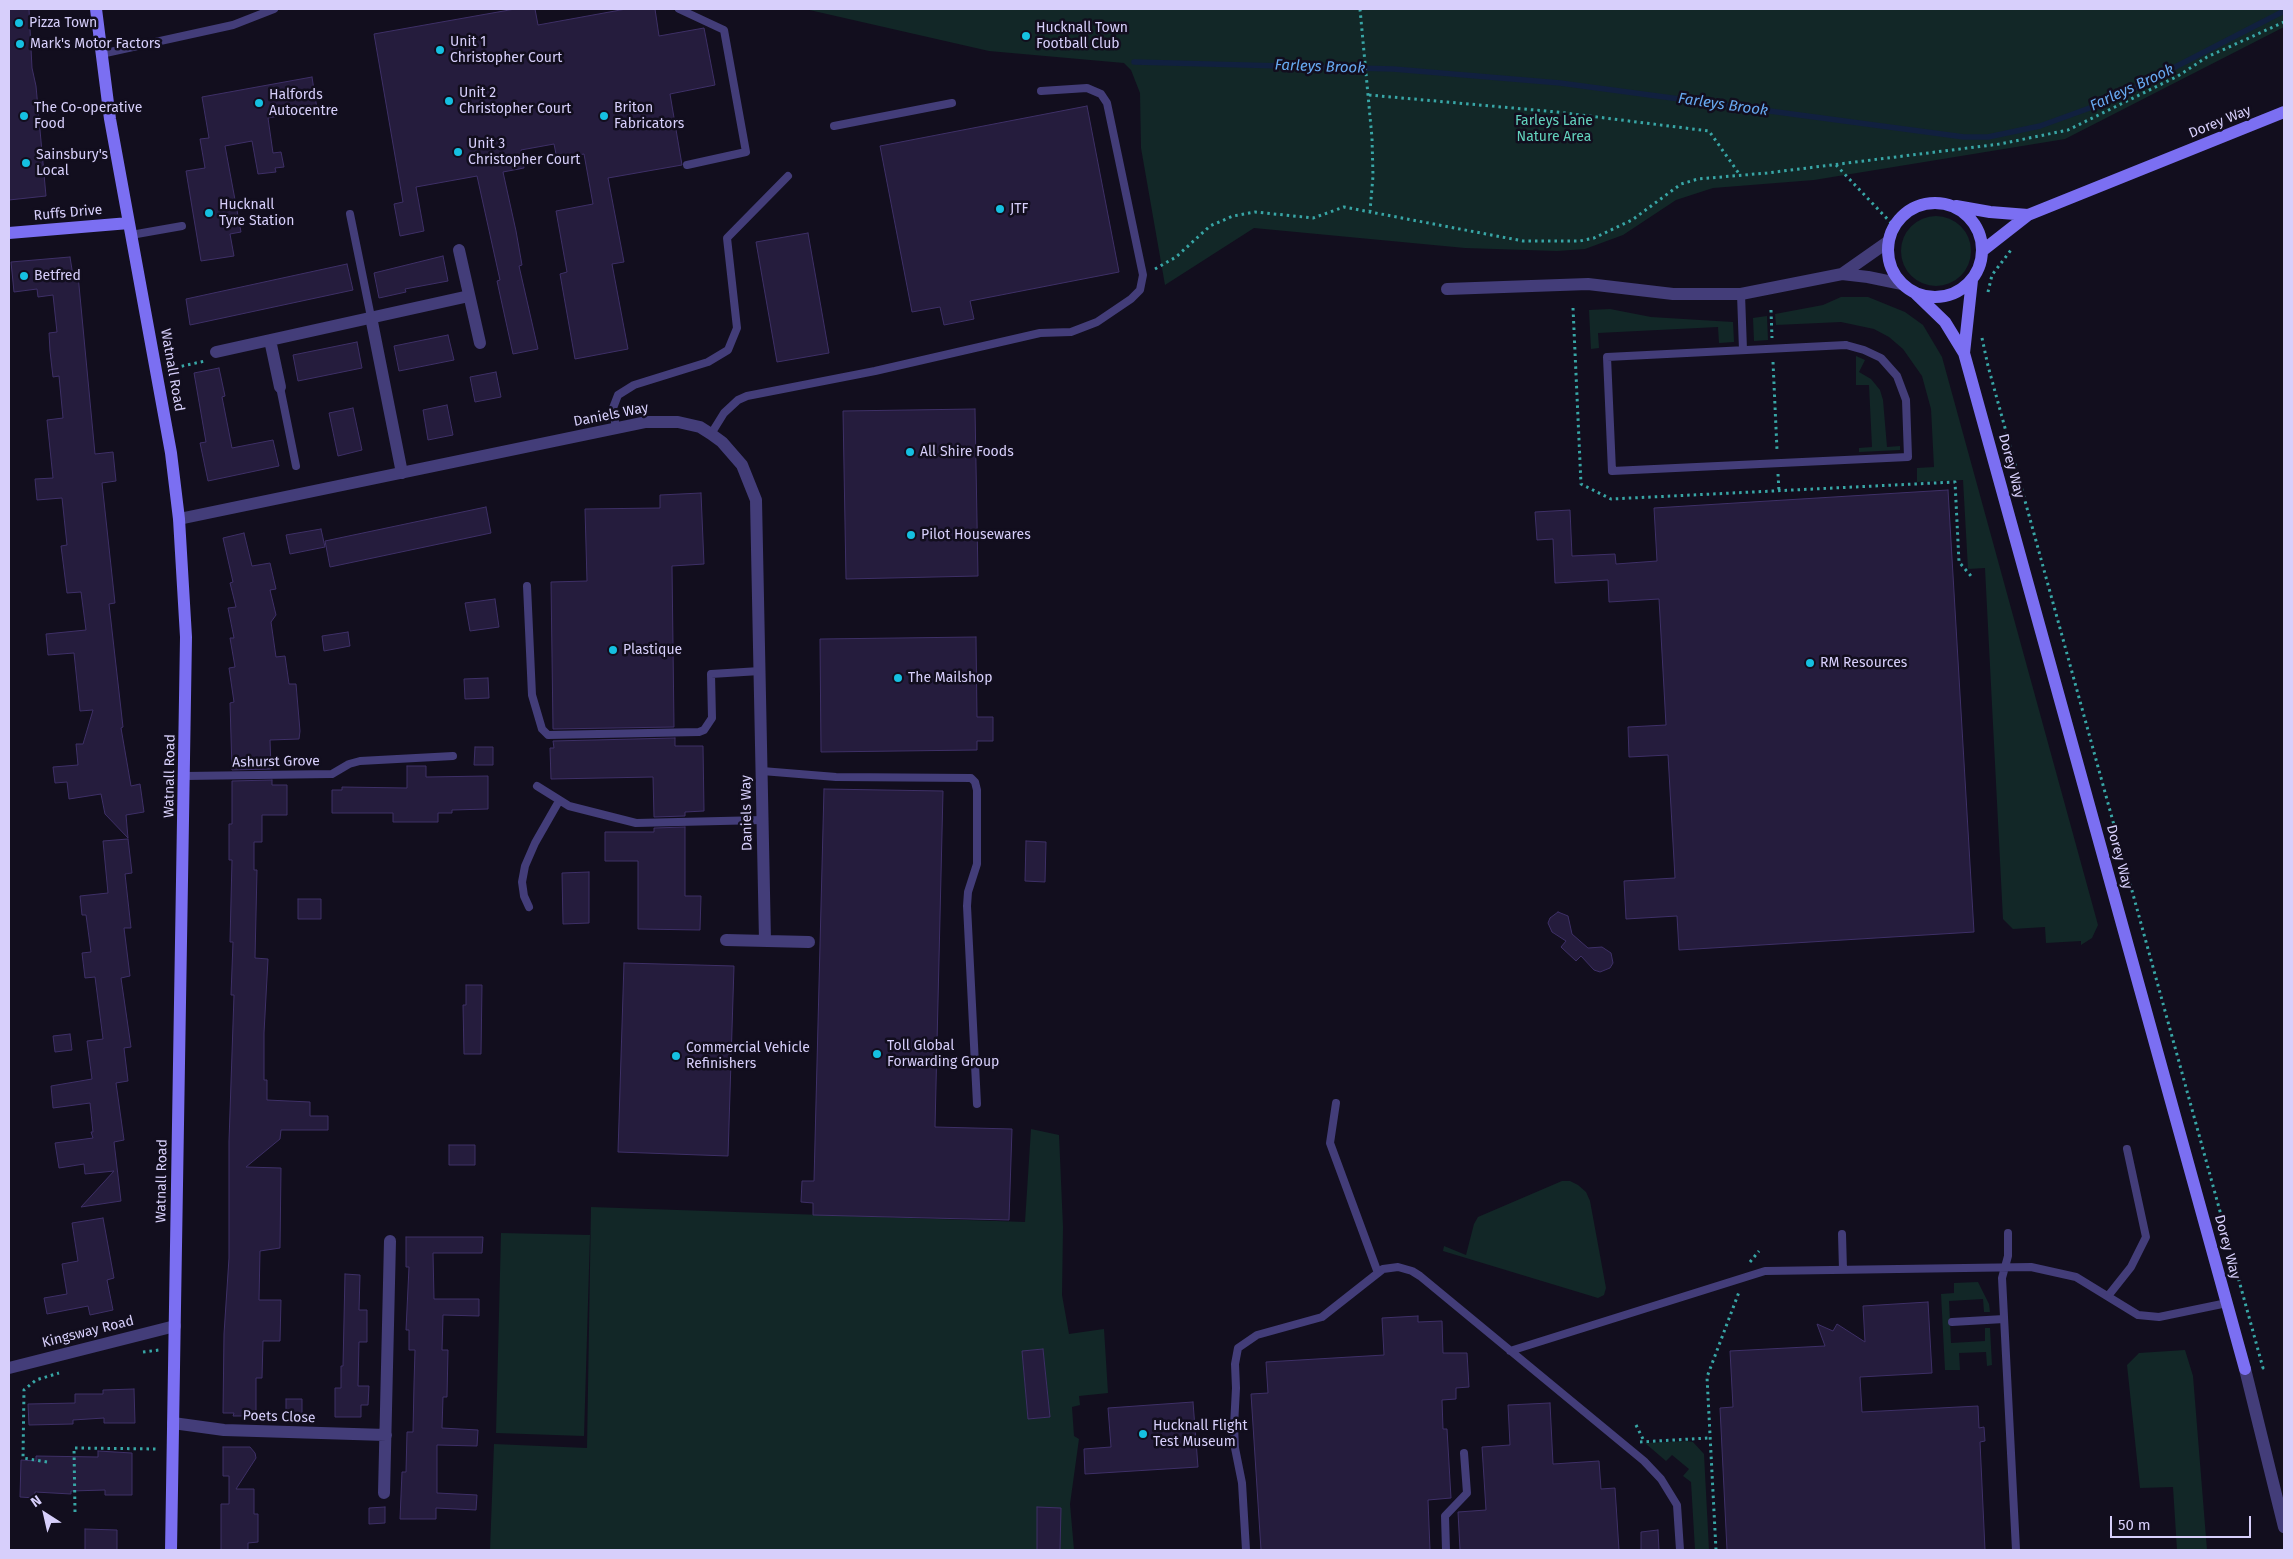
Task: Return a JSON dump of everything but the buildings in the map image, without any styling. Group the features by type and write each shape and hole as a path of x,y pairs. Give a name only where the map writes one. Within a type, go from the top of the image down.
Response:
{"street":[{"name":"Watnall Road","path":"96,9 101,54 130,229 171,453 179,518 186,637 170,1550"},
{"name":"Dorey Way","path":"1982,251 2028,214 2284,112"},
{"path":"1932,204 1947,205 1961,211 1972,222 1979,235 1982,251 1979,266 1972,280 1960,290 1945,296 1930,297 1915,293 1902,284 1892,271 1888,256 1889,241 1894,227 1904,215 1917,207 1932,204"},
{"name":"Dorey Way","path":"1947,205 1990,212 2028,214"},
{"name":"Ruffs Drive","path":"9,233 130,229"},
{"path":"1842,274 1889,241"},
{"path":"459,250 480,343"},
{"path":"1447,289 1588,284 1674,294 1741,294 1842,274 1868,276 1902,284"},
{"name":"Dorey Way","path":"1964,353 1972,280"},
{"name":"Dorey Way","path":"1915,293 1945,322 1964,353 2245,1369 2284,1527"},
{"path":"216,352 469,296"},
{"path":"371,317 402,473"},
{"path":"270,340 280,387"},
{"name":"Daniels Way","path":"179,518 616,429 665,421 689,424 711,434 733,453 742,465 756,500 765,941"},
{"path":"726,940 809,942"},
{"path":"384,1493 390,1241"},
{"name":"Kingsway Road","path":"9,1368 175,1326"},
{"name":"Poets Close","path":"173,1423 224,1430 386,1435"}],"lane":[{"path":"101,54 232,25 274,9"},
{"path":"679,9 724,30 746,152 687,164"},
{"path":"711,434 731,406 738,400 762,392 875,371 1040,333 1071,332 1086,328 1131,299 1140,290 1144,275 1107,103 1101,94 1087,88 1041,91"},
{"path":"834,126 952,103"},
{"path":"616,429 613,408 618,395 634,385 708,362 728,350 737,328 726,238 788,176"},
{"path":"350,214 371,317"},
{"path":"130,229 182,226"},
{"path":"1741,294 1743,350"},
{"path":"1846,345 1864,350 1881,358 1897,376 1906,400 1908,457 1612,471 1606,357 1743,350 1846,345"},
{"path":"280,387 296,466"},
{"path":"527,586 532,695 542,729 548,735 699,732 704,730 712,718 711,674 760,672"},
{"name":"Ashurst Grove","path":"185,776 332,774 349,764 360,761 453,756"},
{"path":"762,772 836,776 971,778 975,782 977,790 977,864 968,892 968,906 977,1104"},
{"path":"536,786 569,806 636,823 763,820"},
{"path":"529,907 524,896 522,882 525,866 534,843 559,801"},
{"path":"1336,1103 1330,1143 1378,1273"},
{"path":"2108,1296 2131,1267 2146,1237 2128,1149"},
{"path":"2008,1233 2002,1278 2016,1550"},
{"path":"1842,1234 1844,1270"},
{"path":"1510,1351 1765,1271 2005,1266 2042,1268 2067,1273 2138,1315 2159,1317 2227,1303"},
{"path":"1246,1550 1242,1483 1235,1448 1234,1426 1235,1364 1238,1348 1257,1335 1301,1325 1322,1317 1378,1273 1392,1268 1412,1271 1644,1461 1661,1479 1677,1505 1680,1550"},
{"path":"1952,1322 2004,1319"},
{"path":"1446,1550 1445,1516 1467,1493 1464,1452"}],"path":[{"path":"1360,9 1369,95 1373,176 1370,211"},
{"path":"1144,275 1176,257 1210,226 1233,216 1255,212 1314,218 1344,207 1523,241 1580,241 1594,238 1632,220 1681,184 1698,179 1836,165 2000,144 2068,130 2178,76 2207,57 2284,22"},
{"path":"1369,95 1557,112 1709,131 1740,175"},
{"path":"1836,165 1855,188 1894,227"},
{"path":"1986,300 1992,275 2013,248"},
{"path":"1573,308 1581,484 1611,499 1955,482 1959,562 1971,576"},
{"path":"1771,310 1779,491"},
{"path":"1982,329 1988,366 2263,1368"},
{"path":"157,372 208,361 216,352"},
{"path":"1716,1550 1707,1378 1750,1262 1760,1251"},
{"path":"36,1380 24,1390 23,1458 47,1462"},
{"path":"1636,1425 1642,1442 1709,1438"},
{"path":"75,1512 74,1448 172,1449"}],"green space":[{"name":"Farleys Lane Nature Area","path":"805,9 2284,9 2284,27 2065,139 1814,180 1713,188 1676,200 1623,235 1585,249 1557,251 1465,248 1254,228 1165,285 1141,148 1140,93 1131,70 1124,63 989,51"},
{"path":"1936,216 1949,219 1961,226 1968,238 1971,251 1968,264 1961,276 1949,283 1936,286 1923,283 1911,276 1904,264 1901,251 1904,238 1911,226 1923,219"},
{"path":"1841,297 1868,297 1905,312 1923,325 1942,357 2098,925 2092,938 2081,945 2081,941 2046,943 2045,927 2013,929 2003,919 1985,568 1968,569 1963,480 1917,482 1917,468 1934,467 1931,409 1922,376 1903,349 1889,337 1874,329 1841,322 1776,325 1775,314 1823,305"},
{"path":"1610,309 1651,317 1733,322 1734,342 1719,343 1718,327 1598,333 1599,348 1591,349 1589,310"},
{"path":"1767,316 1768,340 1754,341 1753,318"},
{"path":"1856,356 1865,360 1859,372 1871,379 1880,390 1883,400 1887,447 1900,446 1900,450 1859,452 1859,448 1872,447 1869,385 1856,385"},
{"path":"1031,1129 1059,1135 1063,1227 1062,1295 1069,1334 1104,1329 1108,1393 1079,1396 1080,1405 1072,1407 1074,1436 1079,1439 1070,1504 1074,1550 490,1550 494,1444 587,1448 591,1207 1025,1222","holes":["1043,1349 1050,1417 1028,1419 1022,1351"]},
{"path":"1562,1181 1570,1181 1578,1185 1586,1192 1590,1201 1606,1288 1604,1295 1598,1298 1443,1251 1444,1246 1466,1255 1474,1224 1478,1217"},
{"path":"501,1233 590,1235 584,1436 496,1433"},
{"path":"1978,1282 1989,1304 1990,1312 1984,1312 1983,1299 1949,1301 1951,1343 1985,1341 1985,1328 1990,1328 1992,1365 1987,1366 1986,1352 1959,1353 1960,1370 1945,1370 1941,1294 1954,1293 1954,1283"},
{"path":"2185,1350 2193,1376 2207,1550 2177,1550 2173,1487 2140,1488 2127,1365 2139,1353"},
{"path":"1693,1442 1704,1454 1709,1550 1695,1550 1691,1482 1683,1476 1689,1469 1672,1455 1666,1461 1645,1443"}],"waterway":[{"name":"Farleys Brook","path":"1134,62 1393,69 1560,83 1964,137 1988,137 2040,126 2109,101 2284,11"}],"place":[{"name":"Pizza Town","path":"19,23"},
{"name":"Hucknall Town Football Club","path":"1026,36"},
{"name":"Mark's Motor Factors","path":"20,44"},
{"name":"Unit 1 Christopher Court","path":"440,50"},
{"name":"Unit 2 Christopher Court","path":"449,101"},
{"name":"Halfords Autocentre","path":"259,103"},
{"name":"The Co-operative Food","path":"24,116"},
{"name":"Briton Fabricators","path":"604,116"},
{"name":"Unit 3 Christopher Court","path":"458,152"},
{"name":"Sainsbury's Local","path":"26,163"},
{"name":"JTF","path":"1000,209"},
{"name":"Hucknall Tyre Station","path":"209,213"},
{"name":"Betfred","path":"24,276"},
{"name":"All Shire Foods","path":"910,452"},
{"name":"Pilot Housewares","path":"911,535"},
{"name":"Plastique","path":"613,650"},
{"name":"RM Resources","path":"1810,663"},
{"name":"The Mailshop","path":"898,678"},
{"name":"Toll Global Forwarding Group","path":"877,1054"},
{"name":"Commercial Vehicle Refinishers","path":"676,1056"},
{"name":"Hucknall Flight Test Museum","path":"1143,1434"}]}
